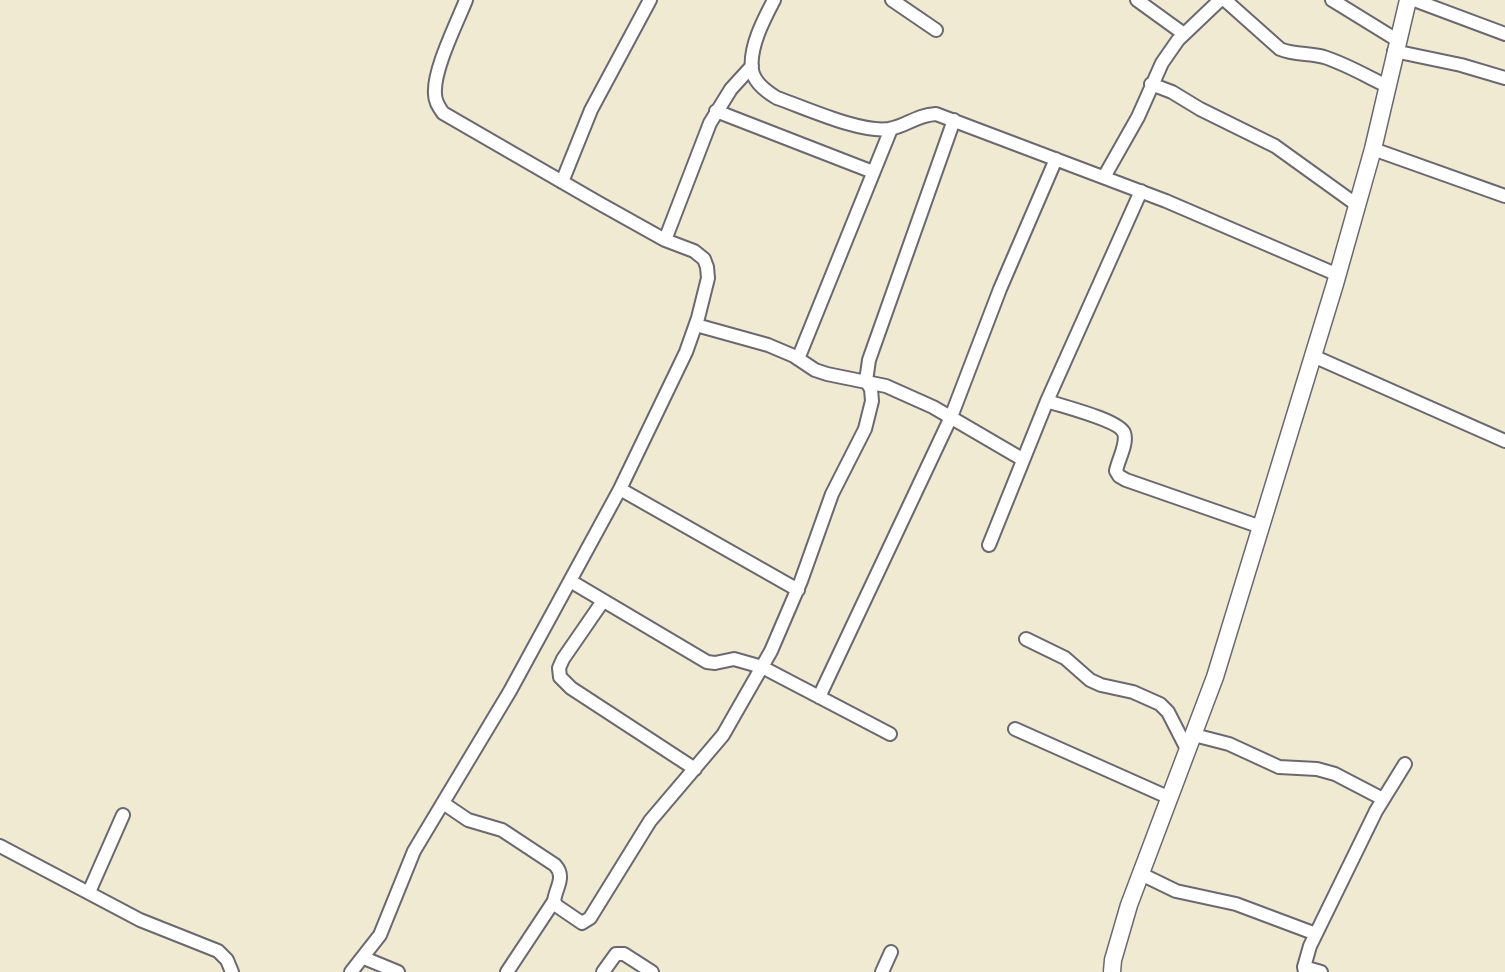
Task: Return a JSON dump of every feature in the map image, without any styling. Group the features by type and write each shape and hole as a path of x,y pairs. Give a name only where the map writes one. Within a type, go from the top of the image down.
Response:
{"main road":[{"path":"1112,972 1120,933 1215,677 1338,275 1373,149 1408,0"}],"street":[{"path":"351,972 380,935 408,862 572,582 620,489 666,397 696,325 708,278 704,259 694,251 665,240 443,113 436,103 434,90 466,0"},
{"path":"562,182 598,95 650,0"},
{"path":"774,0 758,35 752,71 764,90 777,98 874,129 891,129 922,115 936,114 1141,191 1338,275"},
{"path":"892,0 936,30"},
{"path":"1137,0 1184,34"},
{"path":"1104,177 1138,117 1162,63 1184,34 1220,0"},
{"path":"1226,0 1280,49 1335,61 1387,86"},
{"path":"1332,0 1396,46 1505,78"},
{"path":"1414,0 1505,34"},
{"path":"665,240 716,111 752,66"},
{"path":"1151,84 1172,92 1275,146 1356,205"},
{"path":"716,111 873,172"},
{"path":"554,901 568,915 582,923 587,922 650,821 723,735 762,667 798,590 832,494 865,429 872,401 871,389 866,380 869,360 954,120"},
{"path":"798,359 891,129"},
{"path":"1373,149 1505,196"},
{"path":"819,696 951,417 995,302 1056,159"},
{"path":"989,545 1022,459 1141,191"},
{"path":"696,325 768,345 815,370 866,380 917,399 1022,459"},
{"path":"1313,356 1505,441"},
{"path":"1047,401 1122,429 1125,443 1116,471 1119,476 1261,527"},
{"path":"620,489 798,590"},
{"path":"572,582 707,662 734,659 762,667 890,734"},
{"path":"603,601 564,659 559,668 559,677 571,688 695,769"},
{"path":"1026,639 1065,658 1090,680 1133,692 1160,704 1168,712 1188,751"},
{"path":"1016,729 1170,798"},
{"path":"1194,735 1229,744 1279,767 1317,769 1335,774 1383,799"},
{"path":"1321,972 1304,969 1316,934 1383,799 1405,764"},
{"path":"443,803 468,820 502,830 560,871 561,877 554,901 507,972"},
{"path":"89,892 123,815"},
{"path":"0,846 153,926 218,951 227,960 232,972"},
{"path":"1141,874 1176,891 1236,904 1316,934"},
{"path":"882,972 891,952"},
{"path":"603,972 616,954 624,954 652,972"},
{"path":"364,958 398,972"}]}
